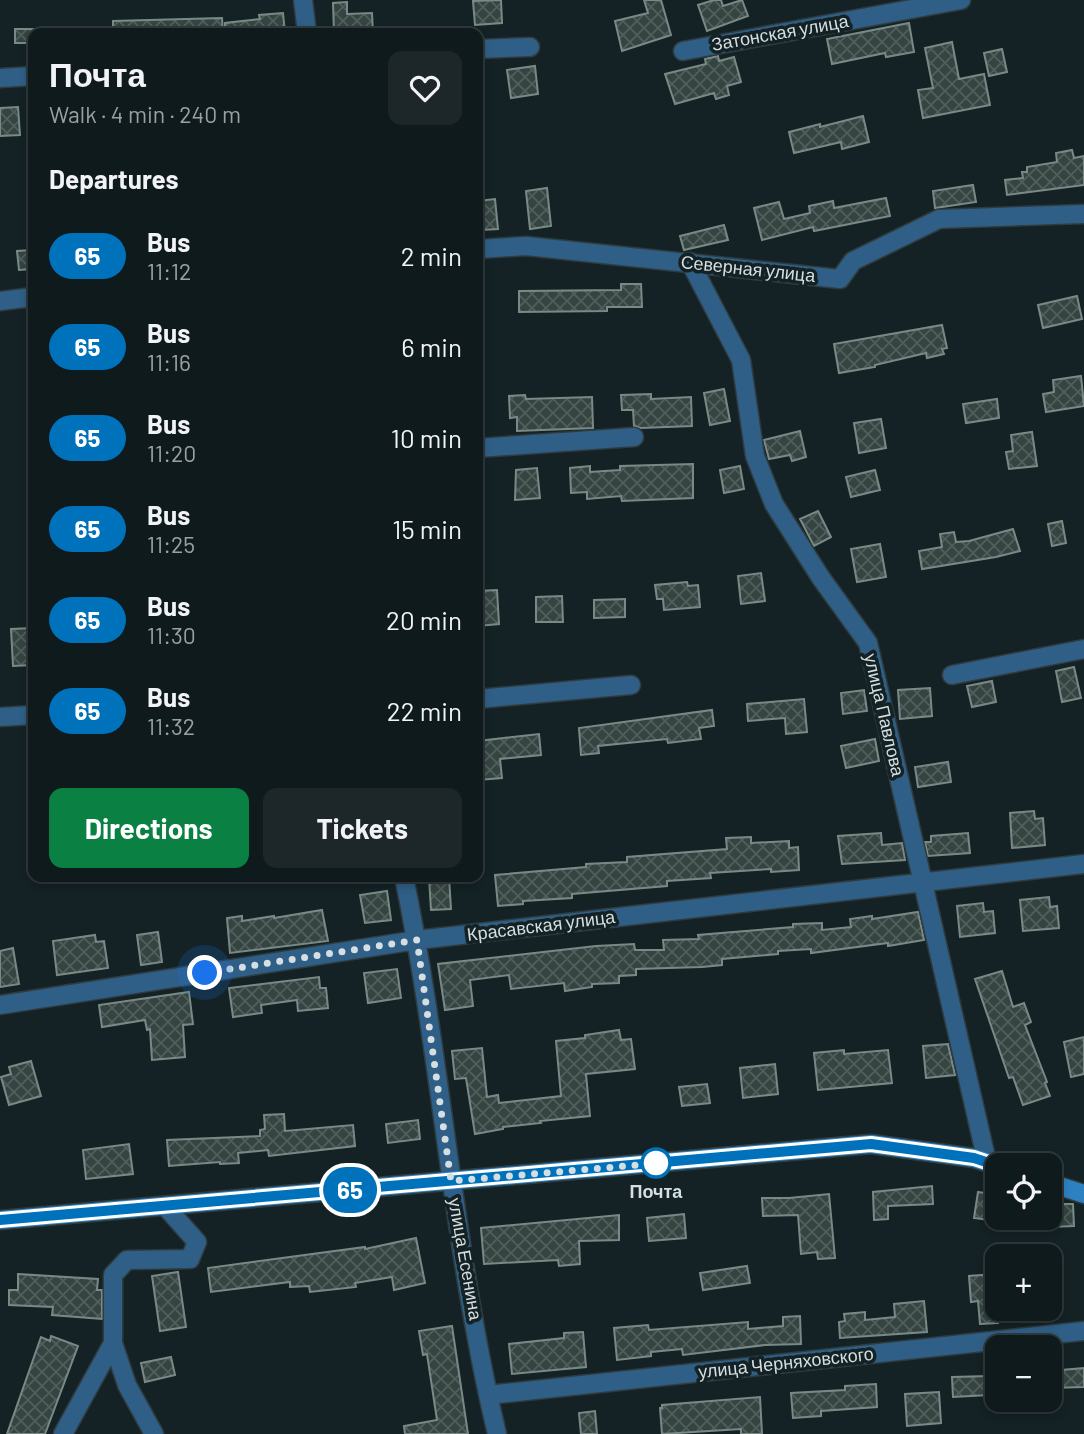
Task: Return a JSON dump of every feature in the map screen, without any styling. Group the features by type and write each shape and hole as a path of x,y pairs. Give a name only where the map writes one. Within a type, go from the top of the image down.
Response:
{"main road":[{"path":"0,1220 871,1144 985,1162"},
{"path":"1062,1187 1084,1194"}],"street":[{"path":"303,0 306,28"},
{"name":"Затонская улица","path":"682,51 961,0"},
{"path":"483,49 530,47"},
{"path":"0,78 28,76"},
{"name":"Северная улица","path":"483,249 527,246 840,279 853,261 939,219 1084,214"},
{"name":"улица Павлова","path":"690,262 741,360 755,456 774,504 821,578 868,643 922,881 989,1153"},
{"path":"0,301 28,298"},
{"path":"483,448 634,437"},
{"path":"952,675 1084,649"},
{"path":"483,699 631,685"},
{"path":"0,718 28,715"},
{"name":"Красавская улица","path":"0,1005 417,940 1084,864"},
{"name":"улица Есенина","path":"405,882 417,940 451,1181 488,1395 498,1434"},
{"path":"153,1434 127,1385 113,1343 113,1275 127,1260 190,1259 197,1242 165,1206"},
{"name":"улица Черняховского","path":"488,1395 1084,1331"},
{"path":"63,1434 113,1343"}],"building":[{"path":"501,0 502,23 475,25 473,1"},
{"path":"644,0 661,0 671,35 622,51 615,21 648,13"},
{"path":"721,0 723,6 742,0 748,16 707,31 698,5"},
{"path":"347,2 347,14 372,13 373,28 334,28 333,3"},
{"path":"283,13 284,28 225,28 225,23 260,19 259,15"},
{"path":"222,18 223,28 113,28 113,21"},
{"path":"909,23 914,52 886,57 885,53 832,64 827,39"},
{"path":"15,29 28,29 28,43 15,43"},
{"path":"952,42 959,79 984,74 990,105 923,118 918,90 933,88 925,48"},
{"path":"1002,49 1007,72 989,76 984,53"},
{"path":"718,56 719,61 734,57 741,82 727,86 729,95 716,99 714,93 675,104 665,74 706,64 705,59"},
{"path":"535,66 538,94 511,98 507,70"},
{"path":"18,107 20,135 0,136 0,108"},
{"path":"863,116 869,142 842,149 841,142 794,153 789,132"},
{"path":"1072,150 1074,158 1084,156 1084,185 1007,195 1005,180 1023,178 1022,172 1027,172 1027,167 1057,162 1056,153"},
{"path":"973,185 976,202 935,208 933,191"},
{"path":"547,188 551,226 530,229 526,191"},
{"path":"886,198 890,216 814,231 813,227 762,240 754,208 779,202 784,219 810,213 809,206 833,201 834,208"},
{"path":"495,199 498,229 483,230 483,200"},
{"path":"724,225 728,240 684,250 680,236"},
{"path":"28,250 28,269 19,270 17,251"},
{"path":"621,284 641,284 642,307 607,307 607,311 519,312 519,291 621,290"},
{"path":"1077,296 1082,319 1043,328 1038,305"},
{"path":"942,325 947,348 942,349 944,354 927,358 926,353 875,367 839,373 834,344"},
{"path":"1081,376 1084,406 1046,412 1043,394 1054,392 1053,380"},
{"path":"724,389 730,421 710,425 704,393"},
{"path":"651,394 651,399 691,397 692,426 634,426 633,410 622,410 621,395"},
{"path":"525,395 526,399 592,397 593,428 517,431 517,417 510,418 509,396"},
{"path":"997,399 999,418 966,423 963,404"},
{"path":"881,419 886,448 859,453 854,423"},
{"path":"800,431 806,457 792,461 790,455 769,459 764,440"},
{"path":"1032,432 1037,466 1009,469 1006,452 1013,451 1011,435"},
{"path":"693,464 693,498 622,501 621,496 587,499 587,492 571,493 570,468 590,466 590,472 620,470 620,466"},
{"path":"740,466 744,489 724,493 720,470"},
{"path":"537,468 540,498 515,500 516,470"},
{"path":"875,470 880,490 851,497 846,477"},
{"path":"818,511 831,537 814,546 800,519"},
{"path":"1062,521 1066,543 1052,546 1048,524"},
{"path":"1013,529 1020,551 922,569 919,551 942,547 940,534 954,532 956,542"},
{"path":"880,544 886,577 857,582 851,549"},
{"path":"761,573 765,601 741,604 738,576"},
{"path":"687,582 688,586 698,585 700,607 664,610 663,599 657,599 655,585"},
{"path":"497,590 499,624 483,626 483,591"},
{"path":"562,596 563,622 536,622 536,597"},
{"path":"625,599 625,617 594,618 594,600"},
{"path":"28,628 28,665 13,666 11,629"},
{"path":"1074,667 1081,698 1062,702 1056,671"},
{"path":"992,681 996,702 972,707 967,686"},
{"path":"930,688 932,716 900,719 898,690"},
{"path":"864,690 867,711 843,714 841,693"},
{"path":"804,699 807,732 786,734 785,718 748,721 747,704"},
{"path":"712,710 714,726 699,728 701,739 668,743 667,739 598,746 599,753 581,755 579,728"},
{"path":"539,734 541,755 500,759 502,778 483,780 483,740"},
{"path":"875,739 879,761 846,768 841,746"},
{"path":"948,762 951,782 918,787 915,767"},
{"path":"1034,811 1035,819 1043,818 1045,845 1012,848 1010,813"},
{"path":"881,833 882,845 902,843 905,860 842,864 838,836"},
{"path":"968,833 970,853 928,856 925,842 931,842 931,836"},
{"path":"751,837 751,843 789,841 789,848 798,847 799,870 710,873 711,878 667,881 667,886 572,894 572,898 523,901 523,904 498,906 495,875 627,862 627,857 727,849 726,838"},
{"path":"429,882 449,882 451,909 431,910"},
{"path":"387,891 391,920 365,923 360,895"},
{"path":"1049,897 1050,907 1057,906 1059,928 1023,931 1020,900"},
{"path":"983,903 984,912 993,911 995,933 960,937 957,906"},
{"path":"322,910 328,941 230,953 227,918 242,916 242,921"},
{"path":"918,912 924,940 811,953 811,949 778,951 778,954 722,959 722,965 636,969 636,975 619,976 619,983 592,984 592,987 565,991 564,983 511,989 509,975 470,980 473,1006 445,1010 438,964 596,946 634,944 635,950 664,950 663,940 699,939 698,935 793,927 793,924 822,923 822,930 851,927 850,919 872,916 872,919"},
{"path":"158,932 162,962 141,965 137,935"},
{"path":"95,935 96,942 104,941 108,968 57,975 53,941"},
{"path":"13,948 19,984 0,987 0,951"},
{"path":"397,969 401,998 368,1003 364,973"},
{"path":"1002,971 1013,1007 1024,1003 1031,1022 1025,1025 1050,1096 1023,1105 1013,1077 1009,1078 975,979"},
{"path":"319,977 320,988 326,988 328,1008 298,1011 297,1000 261,1005 262,1013 233,1017 229,988"},
{"path":"189,992 193,1024 183,1025 185,1057 152,1060 150,1029 147,1030 145,1020 102,1027 99,1005"},
{"path":"619,1030 621,1040 631,1039 635,1069 586,1074 590,1116 540,1121 541,1123 503,1127 475,1134 466,1078 455,1079 452,1051 482,1048 487,1097 498,1095 499,1103 561,1096 556,1041"},
{"path":"1084,1037 1084,1074 1071,1077 1064,1042"},
{"path":"948,1044 955,1075 926,1078 923,1046"},
{"path":"844,1050 844,1054 888,1050 892,1083 818,1090 814,1053"},
{"path":"31,1061 41,1096 9,1105 1,1077 11,1074 9,1067"},
{"path":"775,1064 778,1094 743,1098 740,1068"},
{"path":"707,1084 710,1103 682,1106 679,1087"},
{"path":"284,1114 285,1131 353,1125 355,1146 269,1156 268,1150 238,1153 239,1163 169,1166 167,1140 260,1136 260,1130 265,1129 264,1115"},
{"path":"418,1120 420,1139 388,1143 386,1124"},
{"path":"129,1144 133,1174 86,1179 83,1150"},
{"path":"932,1186 933,1204 888,1206 888,1219 874,1220 873,1192"},
{"path":"978,1192 985,1193 985,1219 974,1218"},
{"path":"829,1194 835,1258 818,1259 817,1252 801,1254 798,1215 763,1216 762,1198"},
{"path":"1062,1204 1073,1204 1074,1226 1062,1226"},
{"path":"684,1214 686,1238 649,1241 647,1218"},
{"path":"619,1215 619,1240 579,1241 580,1264 559,1266 558,1260 484,1264 481,1228"},
{"path":"416,1238 425,1283 394,1290 392,1277 355,1283 356,1287 310,1292 309,1286 290,1287 290,1282 211,1292 208,1268 365,1249"},
{"path":"747,1266 750,1283 703,1290 700,1273"},
{"path":"178,1272 186,1327 160,1331 152,1276"},
{"path":"18,1274 98,1279 97,1290 102,1290 102,1319 52,1315 53,1307 9,1305 9,1290 18,1290"},
{"path":"985,1275 985,1321 998,1323 980,1324 978,1301 971,1302 969,1276"},
{"path":"924,1301 927,1332 840,1338 839,1322 845,1321 844,1314 865,1312 865,1320 895,1317 894,1304"},
{"path":"800,1316 801,1344 765,1345 683,1355 682,1349 651,1352 651,1356 617,1360 614,1328 648,1325 649,1330 748,1322 748,1329 783,1326 783,1317"},
{"path":"452,1326 468,1434 405,1434 404,1426 437,1420 427,1354 423,1355 419,1331"},
{"path":"583,1332 586,1367 512,1374 509,1344 564,1338 564,1333"},
{"path":"51,1336 78,1346 45,1434 7,1434 41,1337 50,1341"},
{"path":"171,1357 175,1375 145,1382 141,1363"},
{"path":"1084,1368 1084,1387 1062,1388 1062,1370"},
{"path":"985,1376 985,1395 953,1397 952,1377"},
{"path":"876,1384 877,1407 821,1411 821,1416 793,1418 791,1393 845,1390 845,1386"},
{"path":"939,1392 941,1423 907,1426 905,1394"},
{"path":"760,1397 762,1434 741,1434 741,1429 662,1434 662,1405"},
{"path":"595,1411 597,1434 581,1434 579,1413"}],"bus line":[{"name":"65","path":"0,1220 871,1144 985,1162"}],"place":[{"name":"Почта","path":"656,1163"}],"route":[{"path":"205,973 417,940 451,1181 661,1163 656,1163"}]}
